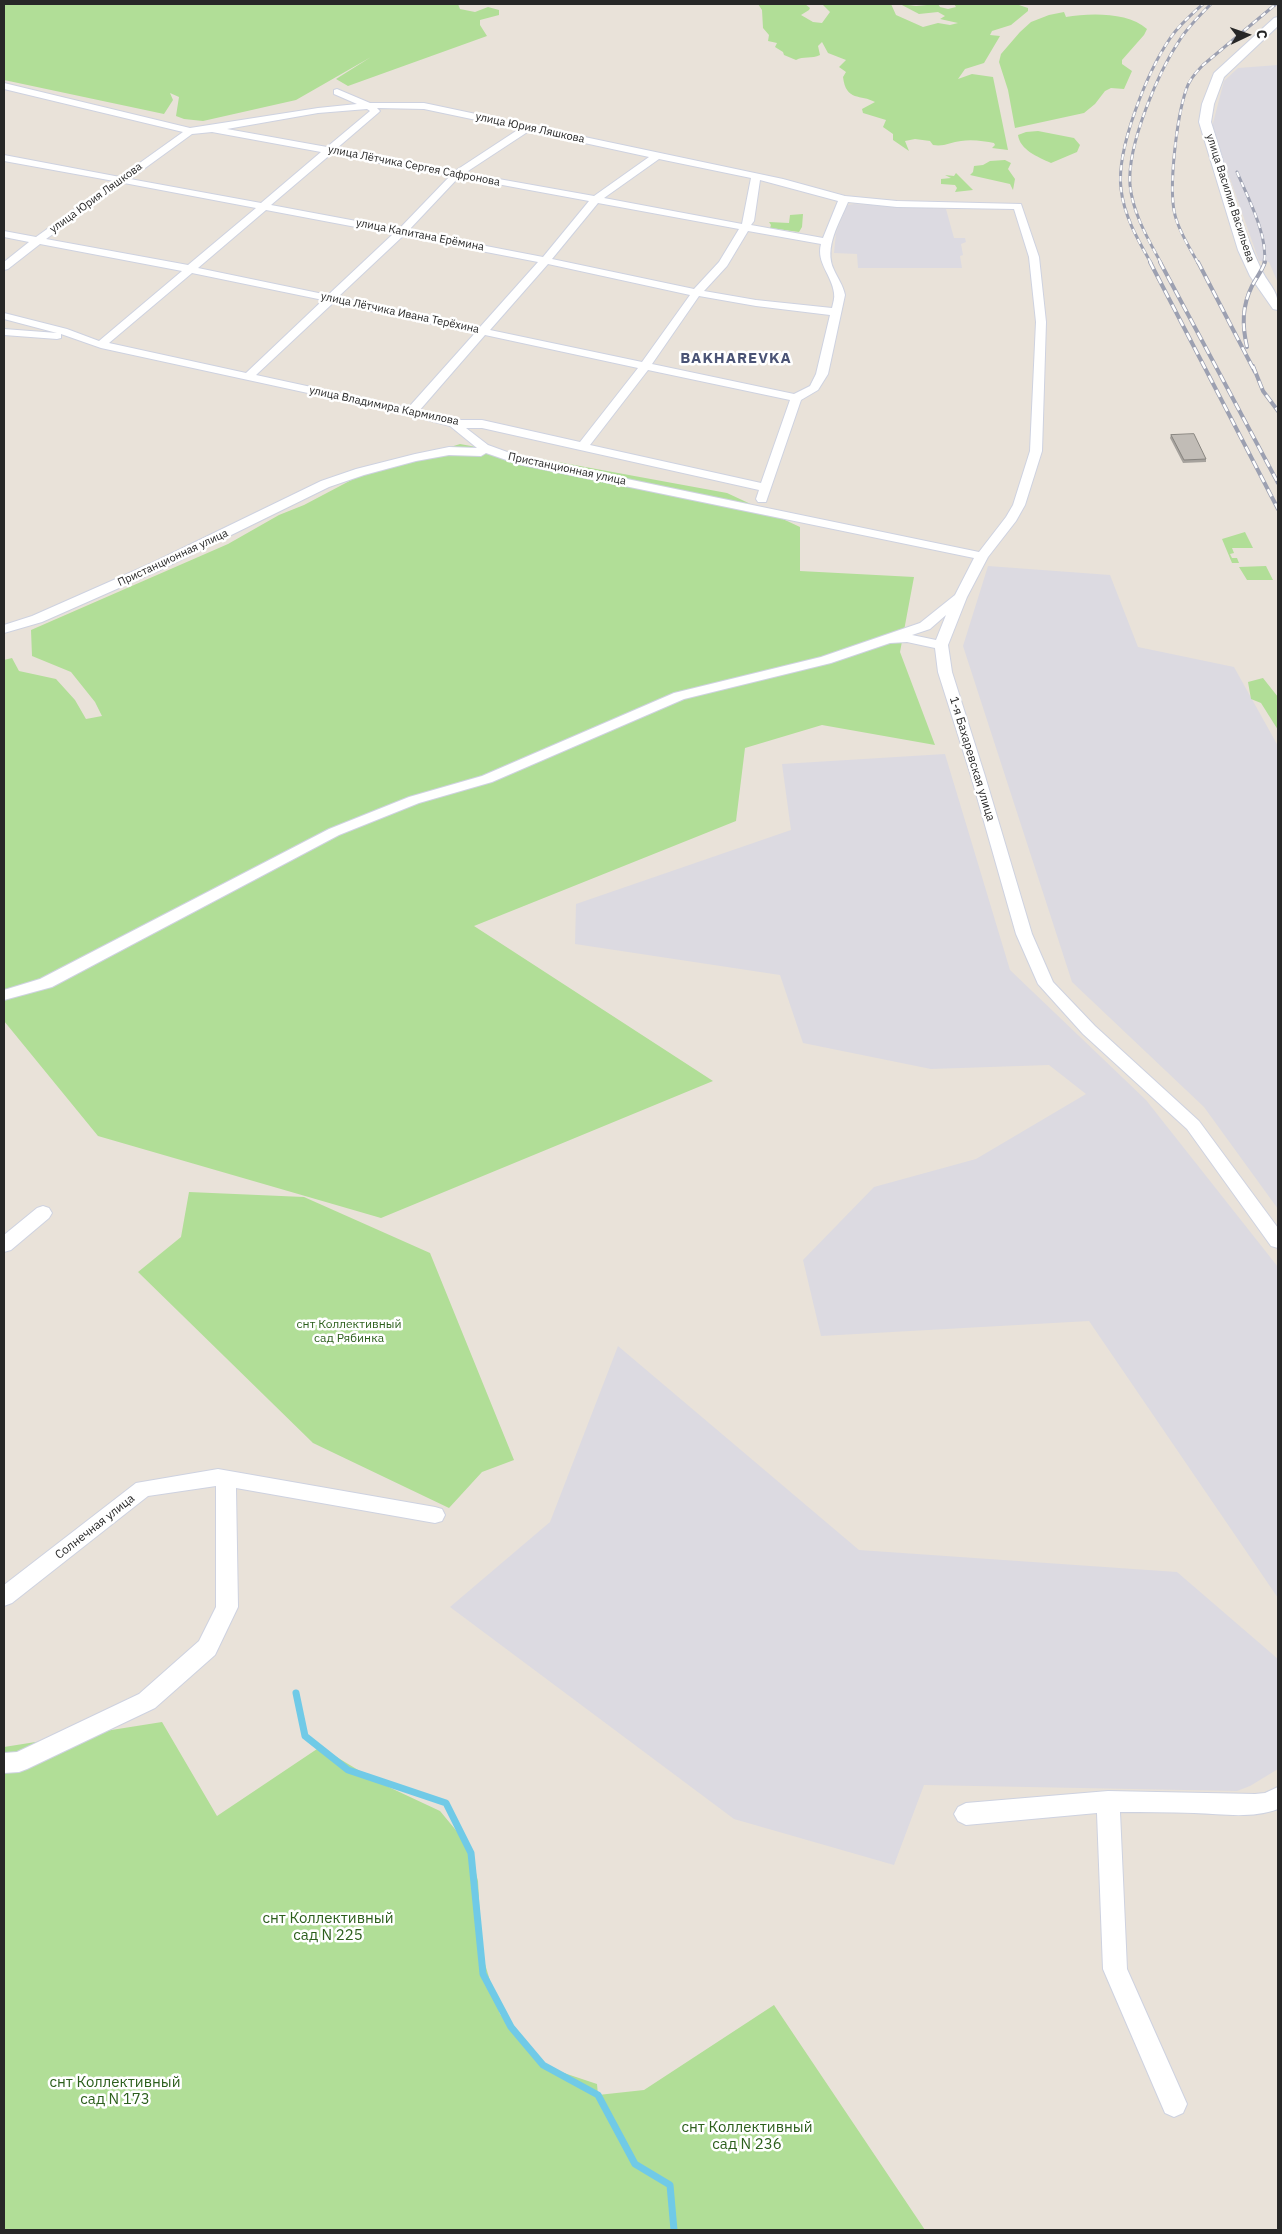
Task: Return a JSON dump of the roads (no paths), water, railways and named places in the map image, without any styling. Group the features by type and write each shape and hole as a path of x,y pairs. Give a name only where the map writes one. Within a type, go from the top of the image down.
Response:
{"main road":[{"name":"улица Василия Васильева","path":"1278,20 1218,76 1208,104 1205,122 1245,250 1258,276 1278,306"}],"street":[{"name":"улица Лётчика Сергея Сафронова","path":"4,86 151,120 190,131 212,129 826,242"},
{"path":"101,345 375,111 371,107 337,92"},
{"name":"улица Юрия Ляшкова","path":"212,129 306,112 371,107 424,106 756,177 844,199 906,204 1018,206 1034,257 1040,314 1038,434 1036,451 1019,505 1012,518 982,556"},
{"path":"248,376 401,232 457,174 527,128"},
{"name":"улица Юрия Ляшкова","path":"4,268 38,240 190,131"},
{"path":"411,412 546,260 595,200 656,156"},
{"name":"улица Капитана Ерёмина","path":"4,158 266,205 546,260 696,293 777,307 836,312"},
{"path":"583,446 646,365 696,293 723,264 746,228 752,214 756,177"},
{"path":"760,509 796,398 809,392 820,378 840,291 826,262 826,242 844,199"},
{"name":"улица Лётчика Ивана Терёхина","path":"4,234 190,269 796,398"},
{"name":"улица Владимира Кармилова","path":"4,316 64,331 101,345 411,412 454,424 482,424 766,488"},
{"path":"4,332 19,335 77,337"},
{"path":"4,345 19,335"},
{"path":"454,424 484,448"},
{"name":"Пристанционная улица","path":"4,629 37,619 157,566 325,484 360,472 415,458 449,451 481,452 484,448 518,460 982,556"},
{"path":"888,639 907,638 941,645 960,597 982,556"},
{"path":"4,995 46,983 334,832 414,800 487,779 680,696 826,660 925,626 960,597"},
{"name":"1-я Бахаревская улица","path":"941,645 945,672 978,776 1024,934 1046,984 1089,1030 1193,1125 1278,1241"},
{"path":"4,1245 43,1213"},
{"name":"Солнечная улица","path":"4,1597 143,1489 218,1477 435,1515"},
{"path":"4,1763 19,1762 147,1701 207,1648 227,1606 226,1478"},
{"path":"966,1814 1108,1801 1186,1802 1243,1806 1272,1803 1278,1797"},
{"path":"1108,1801 1115,1969 1174,2104"}],"waterway":[{"path":"296,1693 305,1736 348,1770 446,1803 471,1853 483,1974 511,2027 543,2065 598,2095 635,2164 670,2185 674,2230"}],"railway":[{"path":"1151,263 1132,228 1125,209 1121,189 1123,153 1144,89 1162,51 1178,28 1203,4"},
{"path":"1161,263 1134,206 1130,185 1133,150 1146,109 1172,52 1184,34 1211,4"},
{"path":"1198,263 1179,228 1173,203 1174,152 1186,90 1193,76 1203,65 1276,4"},
{"path":"1237,172 1260,229 1265,253 1264,263"},
{"path":"1150,262 1278,509"},
{"path":"1160,262 1278,483"},
{"path":"1198,262 1255,372"},
{"path":"1247,347 1244,331 1246,301 1265,262"},
{"path":"1253,366 1263,391 1278,411"}],"district":[{"name":"BAKHAREVKA","path":"736,359"}],"park label":[{"name":"снт Коллективный сад Рябинка","path":"349,1332"},
{"name":"снт Коллективный сад N 225","path":"328,1928"},
{"name":"снт Коллективный сад N 173","path":"115,2092"},
{"name":"снт Коллективный сад N 236","path":"747,2136"}]}
